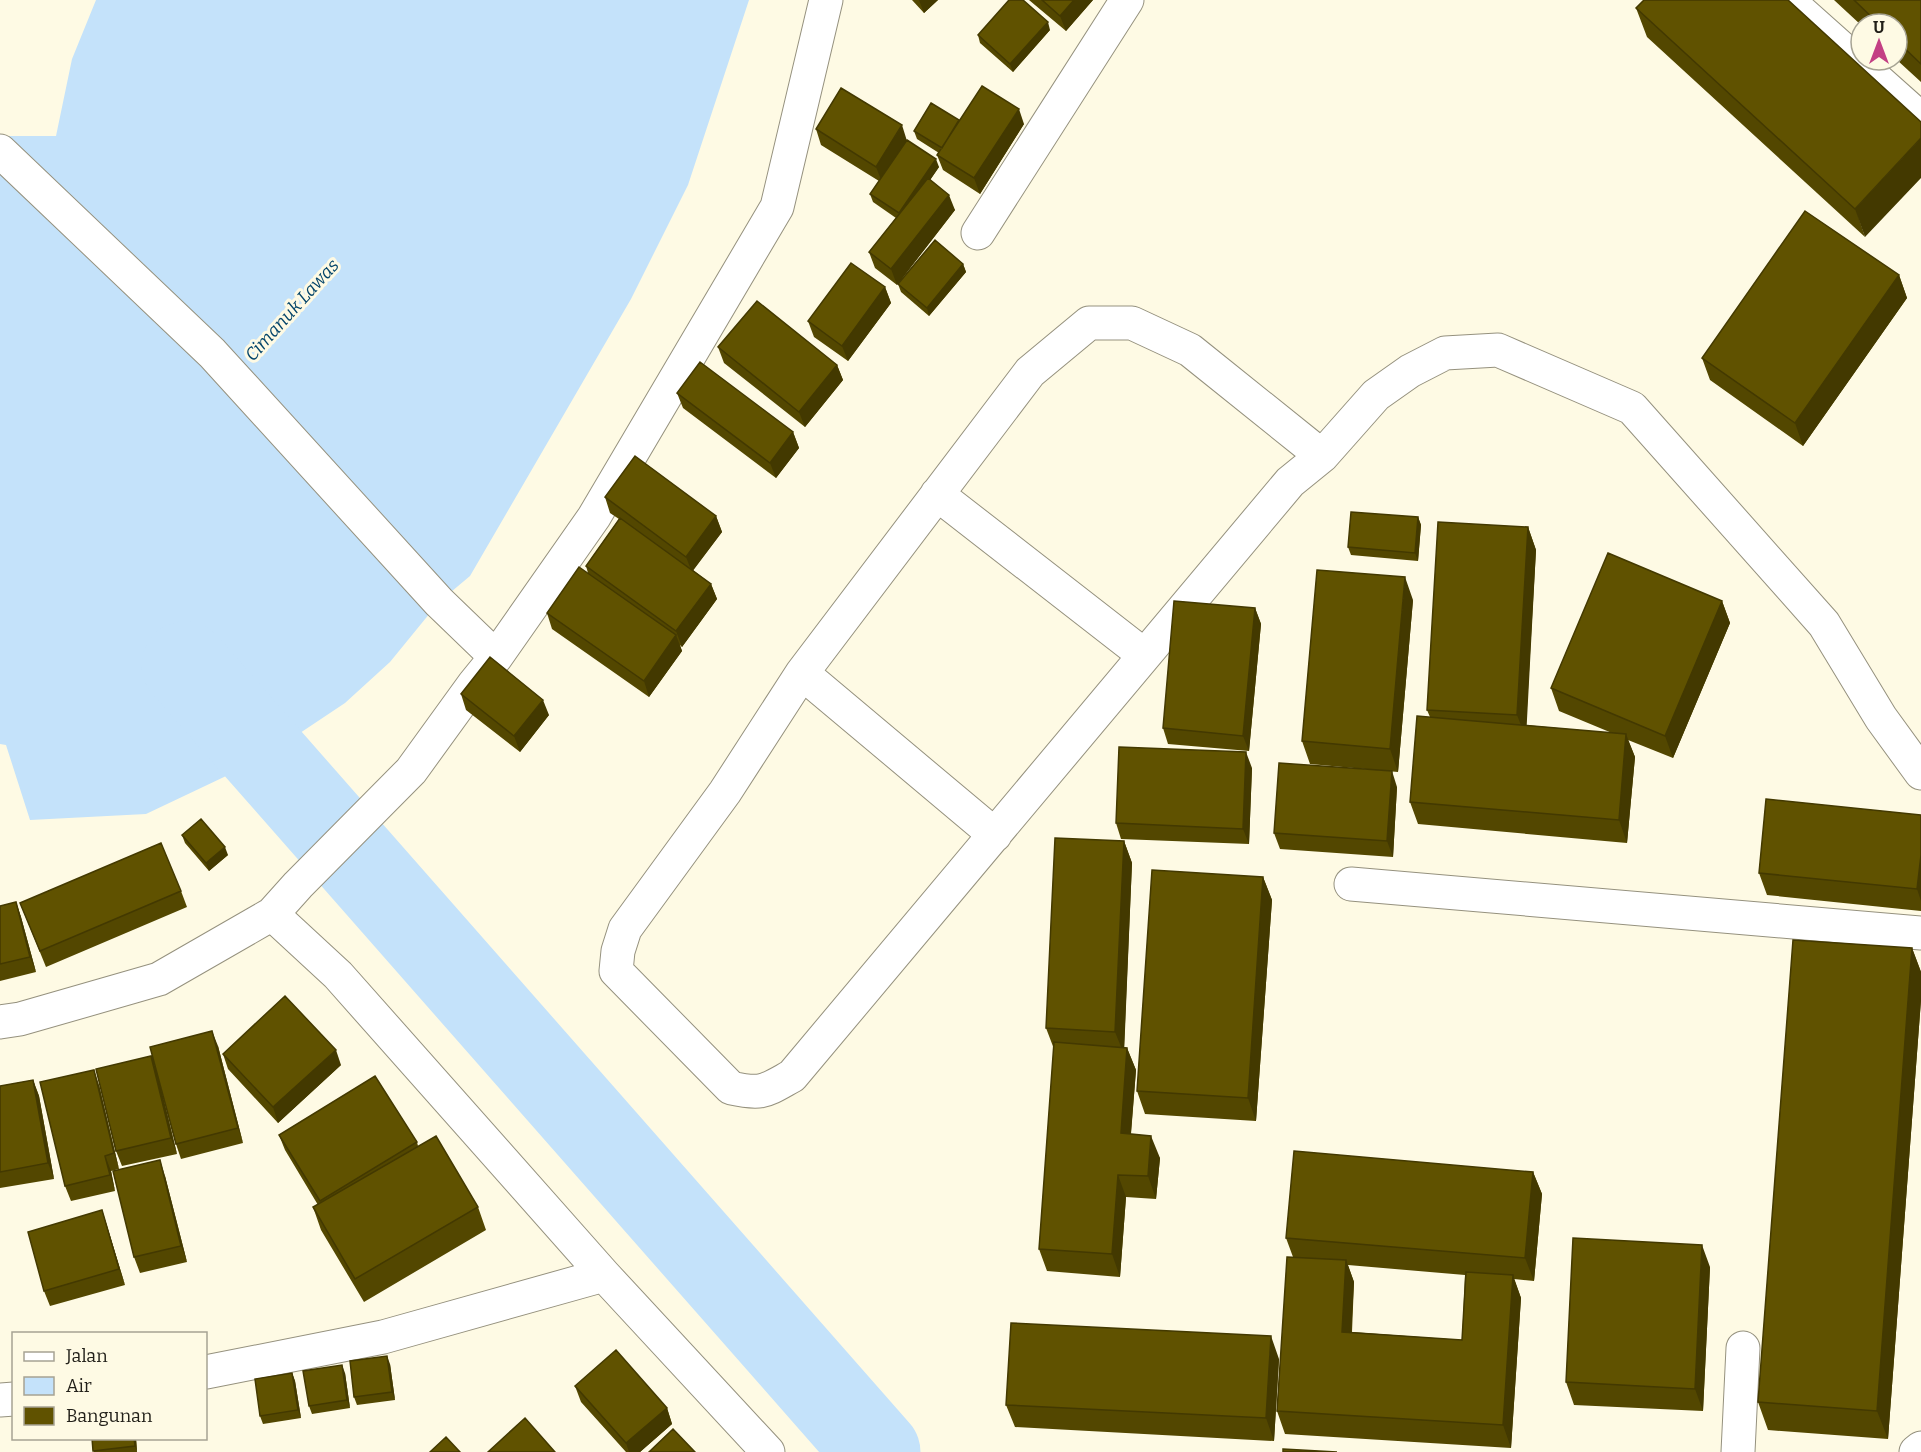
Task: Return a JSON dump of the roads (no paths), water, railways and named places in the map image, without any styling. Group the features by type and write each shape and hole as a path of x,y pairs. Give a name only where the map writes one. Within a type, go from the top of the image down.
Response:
{"street":[{"path":"0,1022 20,1019 159,979 272,914 411,771 496,657 594,517 777,207 826,0"},
{"path":"978,232 1127,0"},
{"path":"0,151 212,353 439,602 496,657"},
{"path":"1322,456 1190,350 1132,323 1089,323 1030,372 802,673 725,792 625,928 618,951 616,971 731,1088 749,1092 766,1091 792,1076 1290,482 1322,456 1376,395 1410,371 1445,353 1498,350 1632,408 1824,624 1881,718 1921,773"},
{"path":"938,494 1144,655"},
{"path":"802,673 995,835"},
{"path":"1351,884 1921,933"},
{"path":"272,914 338,975 604,1275 768,1452"},
{"path":"207,1372 383,1337 604,1275"},
{"path":"1738,1452 1743,1348"},
{"path":"1916,1452 1921,1448"}],"lane":[{"path":"1792,0 1921,115"}],"water":[{"name":"Cimanuk Lawas","path":"96,0 749,0 688,185 631,299 470,576 439,602 390,662 345,703 297,735 224,777 146,814 30,820 6,745 0,744 0,136 56,136 72,59"}],"waterway":[{"path":"185,665 877,1452"}]}
